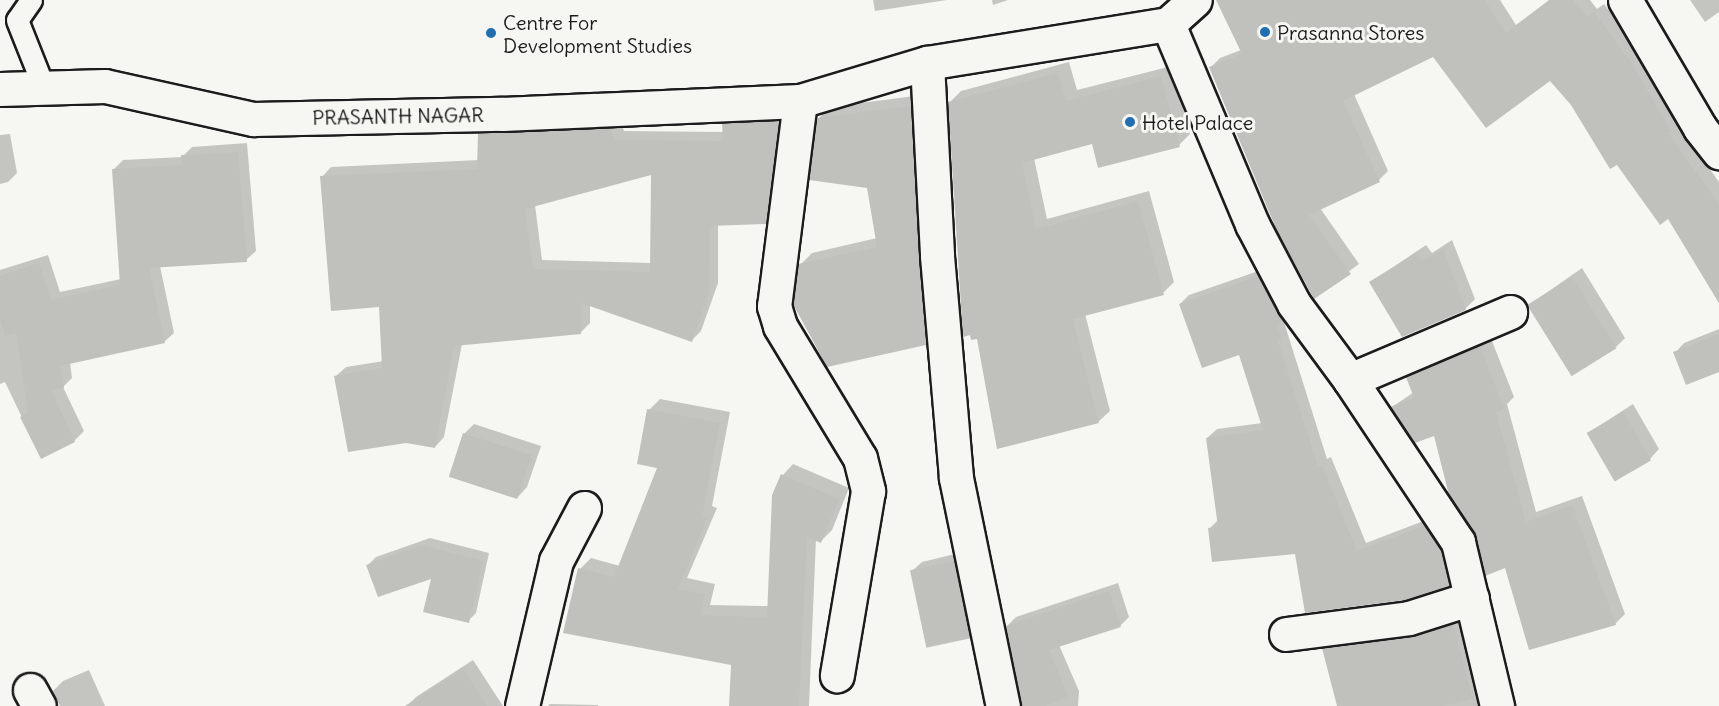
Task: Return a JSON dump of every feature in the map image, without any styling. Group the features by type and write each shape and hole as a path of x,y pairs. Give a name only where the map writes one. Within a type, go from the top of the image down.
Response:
{"street":[{"path":"1195,0 1167,24 1252,224 1294,304 1350,380 1458,542 1497,706"},
{"path":"1625,0 1700,128 1719,152"},
{"name":"PRASANTH NAGAR","path":"0,89 105,86 253,119 502,114 800,101 927,63 1167,24"},
{"path":"927,63 937,256 956,478 1003,706"},
{"path":"800,101 774,306 780,326 860,458 868,491 837,675"},
{"path":"1350,380 1510,312"},
{"path":"522,706 556,561 584,508"},
{"path":"1286,634 1409,618 1472,598"}],"lane":[{"path":"31,0 17,20 44,88"}],"building":[{"path":"1216,0 1485,0 1506,33 1550,0 1573,0 1587,17 1594,12 1631,62 1671,131 1668,133 1719,204 1719,303 1668,219 1660,225 1617,165 1610,169 1571,105 1550,81 1486,128 1433,57 1343,101 1380,182 1309,215 1351,274 1314,299 1277,231 1209,67 1242,54"},
{"path":"1058,73 1066,101 1161,76 1180,147 1098,168 1092,144 1022,163 1036,229 1138,201 1164,295 1073,319 1099,423 997,449 977,339 971,340 970,335 963,337 948,102"},
{"path":"910,106 926,345 827,367 793,304 798,264 877,247 867,188 809,180 817,118"},
{"path":"779,121 766,224 710,226 709,293 692,342 581,303 581,334 454,346 435,448 406,443 348,452 334,376 382,368 379,307 331,311 320,176 477,169 478,133 611,128 614,140 723,141 722,123","holes":["651,175 650,272 533,269 525,209"]},
{"path":"238,152 247,262 149,268 165,343 60,366 64,388 51,390 75,442 41,459 20,417 28,413 16,333 5,336 0,318 0,276 39,263 51,300 120,285 112,169 182,165 181,155"},
{"path":"1443,249 1466,310 1402,337 1369,282 1416,253 1422,261"},
{"path":"1258,276 1283,321 1276,326 1282,340 1278,341 1318,466 1322,465 1357,551 1424,526 1441,550 1449,586 1405,600 1305,613 1295,554 1212,562 1208,528 1218,527 1206,438 1263,430 1239,355 1202,368 1179,304"},
{"path":"1572,277 1617,348 1572,376 1527,305"},
{"path":"1719,334 1719,372 1686,385 1673,352"},
{"path":"1480,345 1504,409 1496,412 1526,522 1572,505 1616,625 1529,650 1505,568 1485,576 1474,532 1449,495 1434,436 1415,443 1390,407 1414,398 1406,377"},
{"path":"647,409 720,423 702,517 707,519 678,589 705,594 700,615 767,617 772,495 781,474 839,499 821,543 807,537 799,706 729,706 731,665 563,633 578,568 614,577 657,468 637,464"},
{"path":"1623,412 1651,460 1615,481 1587,433"},
{"path":"463,433 531,455 517,499 449,477"},
{"path":"421,545 483,561 469,623 423,612 431,579 378,597 366,565"},
{"path":"954,561 970,638 926,648 910,570"},
{"path":"1109,591 1121,627 1049,650 1068,696 1045,706 1021,706 1006,626"},
{"path":"1453,624 1473,699 1442,706 1337,706 1322,648 1411,637"},
{"path":"463,669 487,706 405,706"}],"place":[{"name":"Prasanna Stores","path":"1265,32"},
{"name":"Centre For Development Studies","path":"491,33"},
{"name":"Hotel Palace","path":"1130,122"}]}
